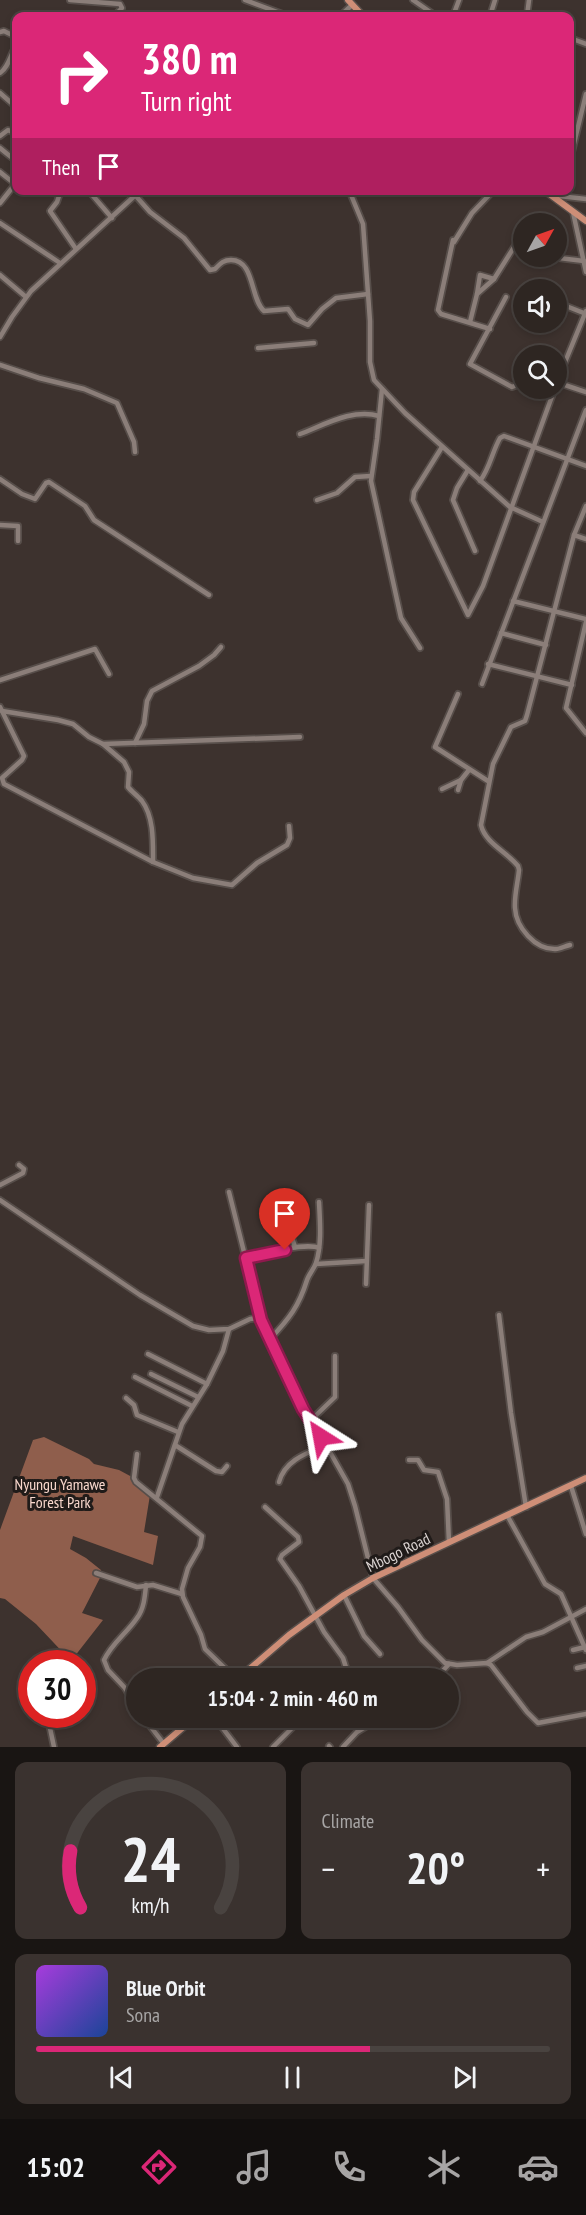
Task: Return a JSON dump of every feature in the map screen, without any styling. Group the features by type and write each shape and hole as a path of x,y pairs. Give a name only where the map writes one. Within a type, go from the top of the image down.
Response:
{"main road":[{"path":"558,195 573,212 586,221"},
{"name":"Mbogo Road","path":"252,1668 289,1635 344,1595 373,1578 586,1478"},
{"path":"162,1745 182,1728"}],"street":[{"path":"70,0 120,4 122,8 118,12"},
{"path":"245,0 277,12"},
{"path":"413,0 430,12"},
{"path":"422,6 423,0"},
{"path":"0,79 0,73 6,69 12,52"},
{"path":"0,93 12,104"},
{"path":"574,143 586,94"},
{"path":"574,124 578,126"},
{"path":"0,148 12,158"},
{"path":"0,203 12,189"},
{"path":"58,195 57,202 50,211 76,249"},
{"path":"92,195 112,218"},
{"path":"0,338 26,297 135,195 150,212 184,238 210,270 214,270 220,263 227,261 237,261 242,264 247,272 257,304 264,311 288,309 295,319 308,325 336,298 368,294"},
{"path":"351,195 362,219 371,370 374,380 442,447 510,507 543,522"},
{"path":"489,195 472,213 454,241 438,310 441,314 490,329"},
{"path":"558,195 586,199"},
{"path":"573,212 586,272"},
{"path":"0,223 60,263"},
{"path":"477,294 494,279 513,249"},
{"path":"567,259 584,261"},
{"path":"0,275 26,297"},
{"path":"470,322 480,275 494,279"},
{"path":"506,297 470,364 513,387"},
{"path":"567,306 586,313 567,359"},
{"path":"258,348 314,343"},
{"path":"0,365 84,390 117,403 134,442 135,452"},
{"path":"567,386 586,393"},
{"path":"382,389 378,439 371,476 401,618 420,648"},
{"path":"442,447 414,492 413,500 467,615 483,586 551,399"},
{"path":"482,684 586,410"},
{"path":"300,434 358,413 379,416"},
{"path":"480,481 486,473 497,442 502,436 586,466"},
{"path":"468,471 457,488 453,500 476,551"},
{"path":"317,500 337,493 355,477 371,476"},
{"path":"0,479 35,500 46,483 51,483 85,506 94,520 209,595"},
{"path":"570,945 556,949 545,947 522,929 515,908 518,866 492,843 481,828 493,764 509,730 514,724 525,721 574,535 586,506"},
{"path":"0,525 18,526 18,541"},
{"path":"574,535 586,538"},
{"path":"513,601 586,620 584,641 566,708 586,733"},
{"path":"501,633 546,645"},
{"path":"135,743 144,724 147,701 152,691 199,666 221,647"},
{"path":"0,680 95,649 109,674"},
{"path":"488,664 572,685"},
{"path":"458,694 435,747 488,781"},
{"path":"1,709 69,722 103,744 126,765 129,772 128,787 145,806 151,825 153,862"},
{"path":"1,709 24,756 2,778 1,782 153,862 193,878 230,886 257,863 286,845 290,838 289,826"},
{"path":"103,744 300,737"},
{"path":"458,790 461,780 469,770"},
{"path":"442,789 461,780"},
{"path":"0,1185 23,1173 24,1169 19,1165"},
{"path":"230,1192 261,1320 310,1421 326,1445 351,1494 373,1578 398,1606 422,1640 437,1657 449,1664 487,1663 526,1637 543,1632 586,1610"},
{"path":"0,1200 169,1313 202,1329 229,1329 250,1319 261,1320"},
{"path":"270,1339 290,1318 316,1264 319,1248 319,1202"},
{"path":"290,1204 289,1229 295,1247"},
{"path":"366,1284 369,1205"},
{"path":"246,1258 295,1247 319,1248"},
{"path":"316,1264 366,1261"},
{"path":"499,1315 526,1507"},
{"path":"157,1497 178,1432 207,1384 223,1351 229,1329"},
{"path":"148,1354 207,1384"},
{"path":"310,1421 334,1397 335,1356"},
{"path":"151,1374 198,1397"},
{"path":"135,1377 192,1406"},
{"path":"126,1398 134,1405 137,1416 178,1432"},
{"path":"175,1445 216,1471 224,1471 227,1466"},
{"path":"279,1482 281,1474 297,1458 326,1445"},
{"path":"138,1454 135,1480 202,1536 200,1547 188,1568 182,1594 205,1649 226,1668"},
{"path":"409,1460 418,1460 424,1470 438,1472 447,1499 449,1542"},
{"path":"571,1486 586,1534"},
{"path":"265,1507 298,1537 299,1542 280,1559 345,1661 347,1668"},
{"path":"507,1515 545,1584 561,1594 585,1648 573,1650"},
{"path":"96,1573 137,1587 153,1585 182,1594"},
{"path":"126,1690 108,1670 104,1660 120,1636 138,1618 144,1601 146,1585"},
{"path":"344,1595 354,1620 380,1654"},
{"path":"487,1663 496,1669 527,1712 538,1723 586,1714"},
{"path":"445,1668 449,1664"},
{"path":"577,1668 586,1666"},
{"path":"50,1728 54,1747"},
{"path":"151,1728 162,1745"},
{"path":"223,1728 237,1747"},
{"path":"273,1747 292,1728"},
{"path":"343,1747 364,1728"}],"green space":[{"name":"Nyungu Yamawe Forest Park","path":"44,1437 89,1459 94,1464 119,1470 132,1477 133,1483 150,1495 144,1532 158,1536 153,1565 73,1536 70,1549 101,1570 101,1576 82,1613 103,1620 80,1650 61,1650 36,1624 5,1599 0,1598 0,1530 33,1440"}],"route":[{"path":"285,1250 246,1258 261,1320 303,1409 321,1437"}]}
